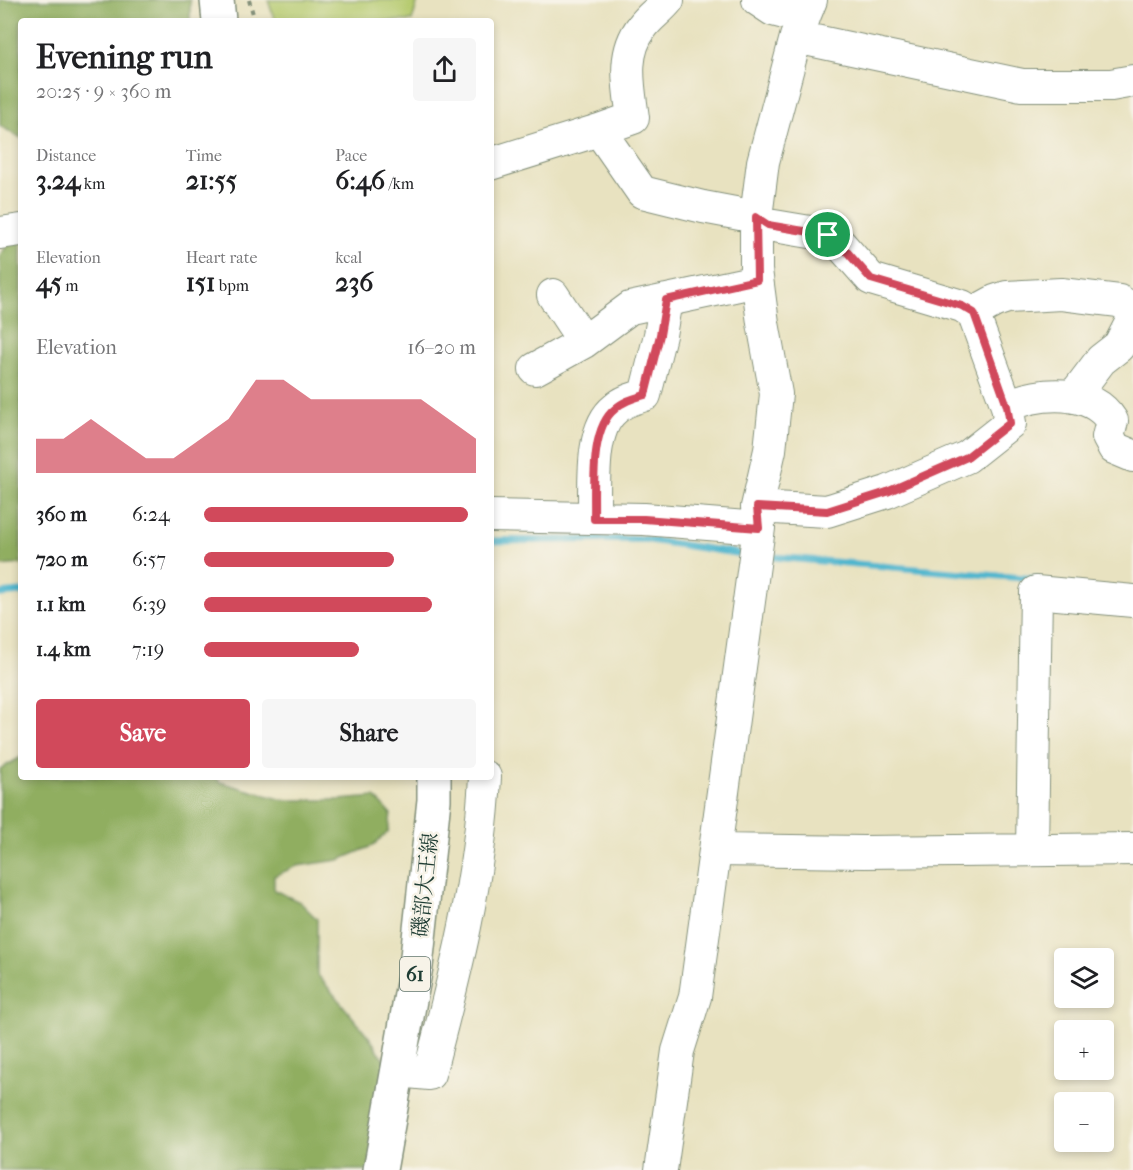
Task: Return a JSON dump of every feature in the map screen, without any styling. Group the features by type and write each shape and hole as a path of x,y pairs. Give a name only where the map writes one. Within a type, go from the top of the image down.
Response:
{"main road":[{"path":"218,0 219,18"},
{"name":"磯部大王線","path":"380,1170 416,966 434,800 434,780"}],"street":[{"path":"758,0 772,10 1022,85 1111,85 1133,81"},
{"path":"494,163 633,118 627,71 631,48 641,28 667,1"},
{"path":"661,1170 678,1051 695,997 776,394 757,280 756,217 763,162 804,18"},
{"path":"494,516 644,519 758,517 827,511 887,492 967,457 1010,423 1007,406 974,313 962,306 871,279 841,245 828,235 768,225 756,217 642,192 600,130"},
{"path":"0,233 18,230"},
{"path":"535,369 584,342 630,308 757,280"},
{"path":"974,313 1007,297 1061,294 1119,301 1133,309"},
{"path":"553,295 584,342"},
{"path":"594,519 596,453 604,421 614,409 645,395 666,300"},
{"path":"1073,397 1101,360 1130,335"},
{"path":"1007,406 1026,398 1062,395 1084,400 1107,413 1112,421 1108,437 1114,448 1133,456"},
{"path":"1032,850 1036,592 1133,601"},
{"path":"398,1071 429,1074 454,979 475,883 485,780"},
{"path":"715,850 864,852 1133,849"}],"path":[{"path":"249,0 254,18"}],"green space":[{"path":"0,0 190,0 190,18 18,18 18,136 0,126"},
{"path":"268,0 418,0 413,18 274,18"},
{"path":"18,242 18,564 0,566 0,255 9,243"},
{"path":"18,759 18,780 218,780 283,800 339,800 375,797 391,814 388,832 372,846 339,860 297,866 274,876 274,890 300,902 317,919 317,974 369,1037 404,1088 397,1170 0,1170 0,769"}],"waterway":[{"path":"494,541 643,539 748,555"},
{"path":"762,556 1035,579"},
{"path":"0,594 18,592"}],"route":[{"path":"756,217 768,225 828,235 841,245 871,279 962,306 974,313 1007,406 1010,423 967,457 887,492 827,511 757,507 759,528 644,519 594,519 596,453 604,421 614,409 645,395 666,300 757,280 756,217"}]}
